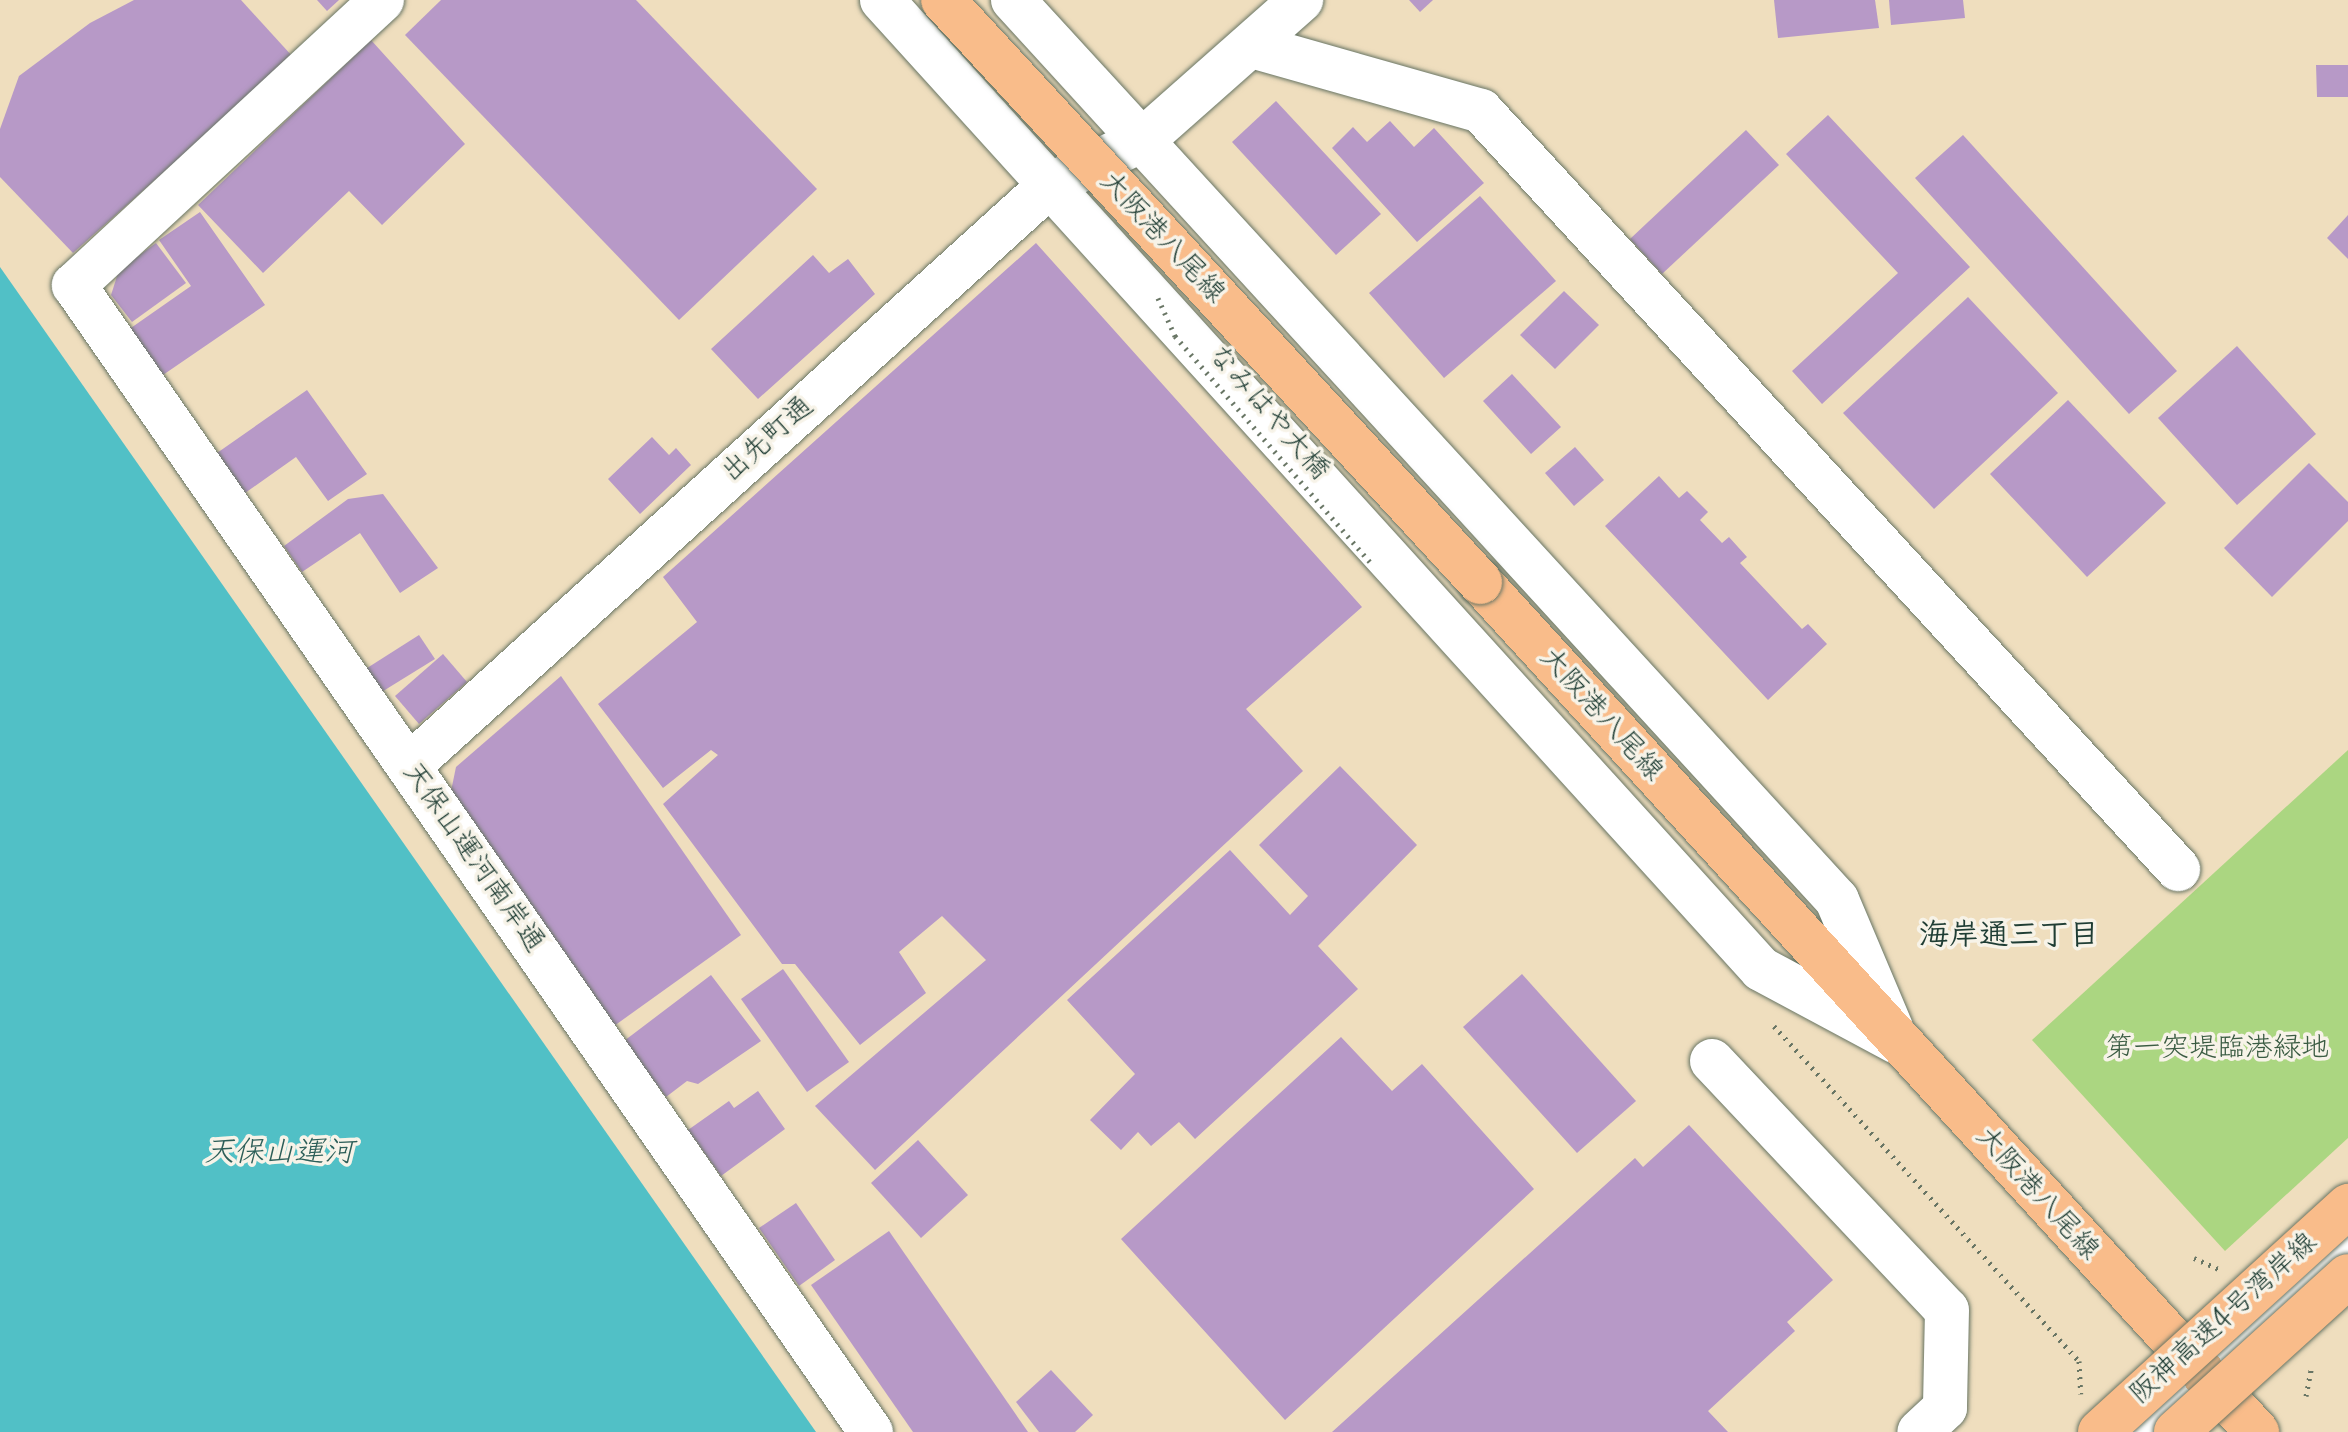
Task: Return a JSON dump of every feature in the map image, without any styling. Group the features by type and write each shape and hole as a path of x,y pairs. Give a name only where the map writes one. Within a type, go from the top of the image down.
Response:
{"main road":[{"name":"大阪港八尾線","path":"943,0 2257,1432"},
{"name":"阪神高速4号湾岸線","path":"2099,1423 2348,1206"},
{"path":"2099,1423 2348,1219"},
{"path":"2176,1432 2348,1276"},
{"path":"2199,1432 2348,1297"}],"street":[{"name":"天保山運河南岸通","path":"382,0 74,285 871,1432"},
{"path":"882,0 1761,969 1897,1042"},
{"path":"1013,0 1144,139 1837,900 1897,1042"},
{"name":"出先町通","path":"409,766 1050,185 1144,139 1301,0"},
{"path":"1252,46 1481,111 2178,869"},
{"path":"1712,1061 1947,1310 1945,1408 1919,1432"},
{"path":"2140,1432 2348,1246"}],"path":[{"name":"なみはや大橋","path":"1157,296 1175,336 1370,562"},
{"path":"2194,1258 2229,1274"},
{"path":"2079,1361 2099,1423"},
{"path":"2306,1396 2313,1361"}],"green space":[{"name":"第一突堤臨港緑地","path":"2348,750 2348,1138 2225,1251 2032,1040"}],"water":[{"name":"天保山運河","path":"0,267 816,1432 0,1432"}],"building":[{"path":"134,0 241,0 293,57 73,253 0,177 0,129 19,76 90,23"},
{"path":"317,0 339,0 327,11"},
{"path":"441,0 636,0 817,189 679,320 405,35"},
{"path":"1409,0 1433,0 1420,12"},
{"path":"1774,0 1875,0 1879,28 1778,38"},
{"path":"1889,0 1963,0 1965,18 1891,25"},
{"path":"371,40 465,144 382,225 349,191 263,273 198,205"},
{"path":"2316,65 2348,65 2348,97 2317,97"},
{"path":"1276,101 1381,214 1336,255 1232,142"},
{"path":"1828,115 1970,267 1822,404 1792,371 1898,273 1786,154"},
{"path":"1390,121 1414,147 1434,128 1484,183 1417,242 1332,148 1353,127 1367,142"},
{"path":"1746,130 1779,165 1662,274 1630,239"},
{"path":"1963,135 2177,371 2129,414 1915,178"},
{"path":"1480,196 1556,281 1444,378 1369,293"},
{"path":"200,212 265,305 160,377 128,330 191,286 159,240"},
{"path":"2348,215 2348,259 2327,238"},
{"path":"156,243 186,283 132,322 111,295 119,270"},
{"path":"1036,243 1362,607 1246,709 1303,771 875,1170 815,1106 986,960 942,916 899,952 926,993 860,1045 795,964 782,964 663,804 718,755 711,750 663,788 598,704 697,622 663,577"},
{"path":"813,255 829,273 848,259 875,294 758,399 711,349"},
{"path":"1564,291 1599,325 1555,369 1520,335"},
{"path":"1968,297 2058,393 1934,509 1843,413"},
{"path":"2237,346 2316,434 2237,505 2158,418"},
{"path":"1512,374 1561,427 1531,454 1483,401"},
{"path":"307,390 367,474 328,501 296,457 245,493 217,453"},
{"path":"2068,400 2166,503 2087,577 1990,474"},
{"path":"652,437 669,455 676,448 691,465 640,514 608,479"},
{"path":"1575,447 1604,480 1574,506 1545,473"},
{"path":"2309,463 2348,502 2348,521 2272,597 2224,548"},
{"path":"1659,476 1679,498 1687,491 1708,512 1700,520 1722,543 1729,537 1747,557 1740,563 1802,629 1808,624 1827,644 1768,700 1605,526"},
{"path":"383,494 438,568 400,593 360,533 302,572 284,546 348,499"},
{"path":"419,635 435,659 380,693 364,670"},
{"path":"443,654 467,682 419,724 395,696"},
{"path":"561,676 741,935 614,1026 450,796 456,767"},
{"path":"1340,766 1417,845 1318,946 1358,989 1195,1139 1179,1122 1151,1146 1138,1132 1121,1150 1090,1120 1135,1074 1067,1000 1230,850 1290,915 1308,896 1259,845"},
{"path":"783,969 849,1062 807,1092 741,999"},
{"path":"1522,974 1636,1101 1577,1153 1463,1027"},
{"path":"711,975 761,1041 698,1084 687,1081 666,1097 624,1041"},
{"path":"1341,1037 1392,1091 1422,1064 1534,1189 1285,1420 1121,1239"},
{"path":"758,1091 785,1129 721,1176 688,1130 729,1101 734,1108"},
{"path":"1689,1125 1833,1280 1787,1322 1795,1331 1708,1411 1728,1432 1332,1432 1635,1158 1643,1167"},
{"path":"918,1140 968,1195 921,1238 871,1183"},
{"path":"796,1203 835,1260 799,1286 759,1228"},
{"path":"889,1231 1028,1432 913,1432 811,1285"},
{"path":"1051,1370 1093,1415 1075,1432 1039,1432 1016,1402"}],"district":[{"name":"海岸通三丁目","path":"2009,936"}]}
